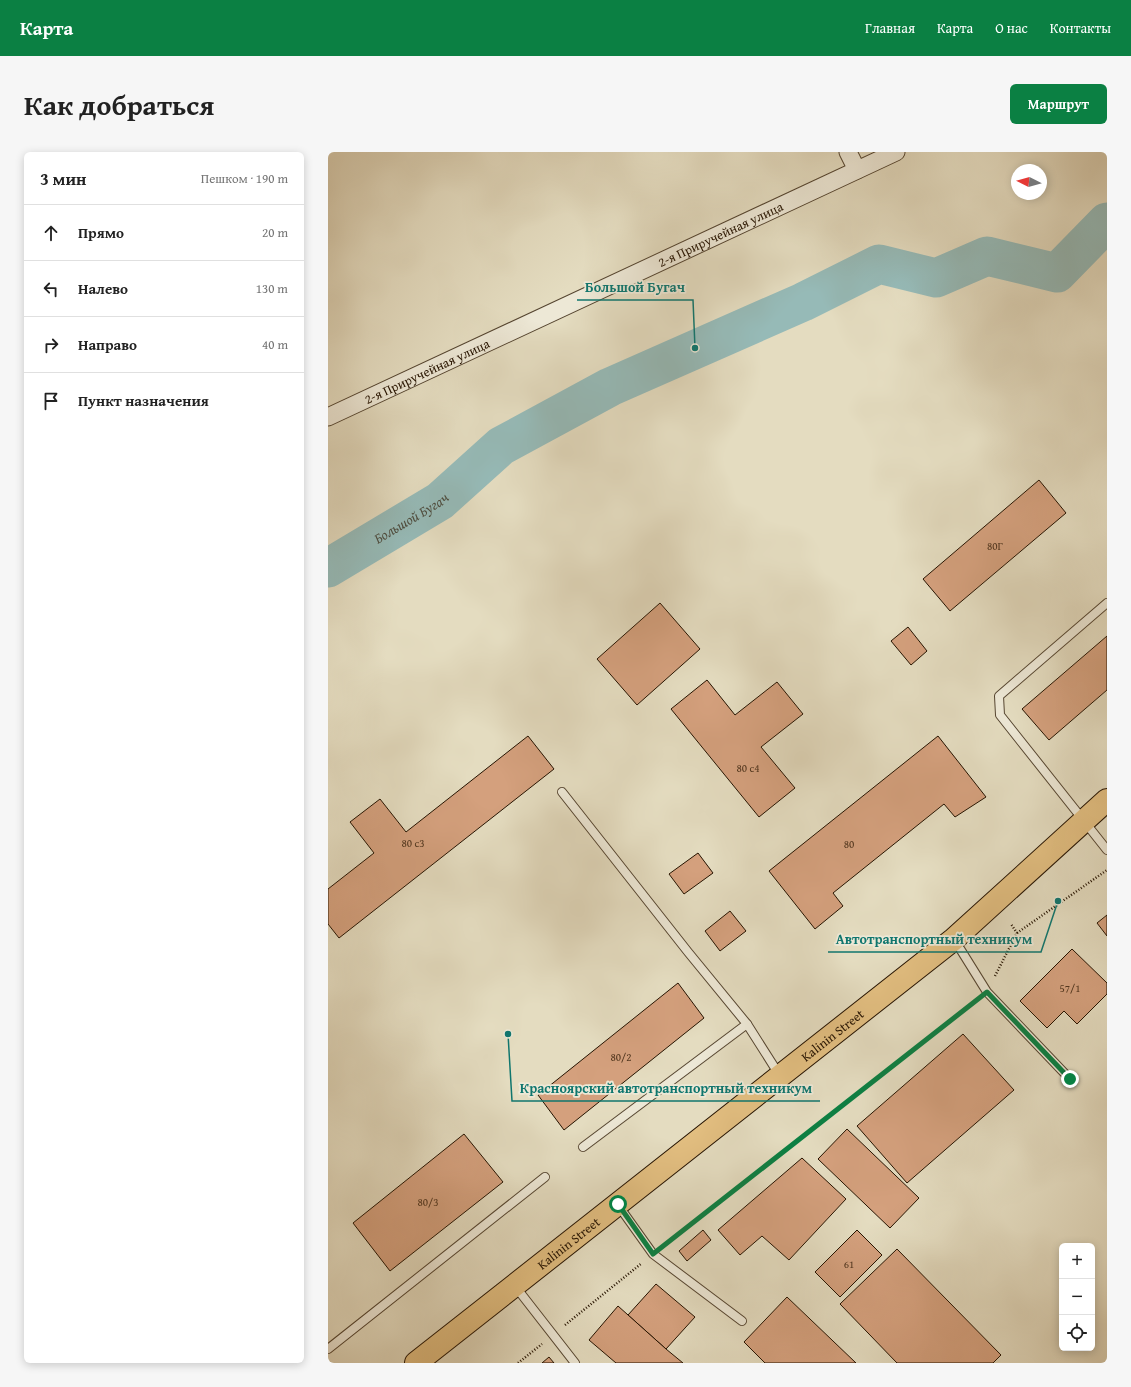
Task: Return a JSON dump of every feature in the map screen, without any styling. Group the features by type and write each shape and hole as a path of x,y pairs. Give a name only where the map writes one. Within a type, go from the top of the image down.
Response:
{"main road":[{"name":"Kalinin Street","path":"416,1363 702,1136 781,1076 954,939 1107,800"}],"street":[{"path":"848,152 857,170"},
{"name":"2-я Приручейная улица","path":"328,417 896,152"}],"lane":[{"path":"1107,603 999,696 1000,715 1107,850"},
{"path":"562,792 688,952 747,1024 781,1076"},
{"path":"954,939 987,992 1070,1079"},
{"path":"583,1147 747,1024"},
{"path":"328,1349 546,1177"},
{"path":"618,1204 653,1254 742,1321"},
{"path":"514,1286 554,1334 575,1363"}],"path":[{"path":"518,1363 653,1254 987,992 1017,933 1107,870"},
{"path":"1011,924 1017,933"}],"building":[{"path":"1039,480 1066,513 950,611 923,579"},
{"path":"660,603 700,649 637,705 597,659"},
{"path":"908,627 927,651 911,665 891,641"},
{"path":"1107,636 1107,690 1049,740 1022,709"},
{"path":"707,680 735,715 777,682 803,714 761,747 795,788 759,817 671,709"},
{"path":"528,736 554,769 339,938 328,924 328,889 374,853 350,822 380,799 406,832"},
{"path":"938,736 986,797 955,817 944,804 833,893 843,906 815,929 769,871"},
{"path":"698,853 713,873 684,894 669,874"},
{"path":"730,911 746,931 720,951 705,931"},
{"path":"1107,915 1107,936 1097,923"},
{"path":"1072,949 1107,983 1107,994 1077,1024 1064,1011 1047,1028 1020,1001"},
{"path":"678,983 704,1018 564,1130 538,1095"},
{"path":"963,1034 1014,1090 907,1183 857,1126"},
{"path":"847,1129 919,1198 890,1228 818,1159"},
{"path":"464,1134 503,1182 390,1271 353,1223"},
{"path":"802,1158 846,1199 789,1260 762,1236 740,1255 718,1230"},
{"path":"703,1230 711,1240 687,1261 679,1251"},
{"path":"857,1230 882,1255 840,1297 815,1272"},
{"path":"897,1249 1001,1355 993,1363 897,1363 840,1304"},
{"path":"656,1284 695,1317 666,1349 628,1315"},
{"path":"787,1297 856,1363 765,1363 744,1342"},
{"path":"618,1306 683,1363 616,1363 589,1340"},
{"path":"549,1357 554,1363 542,1363"}],"waterway":[{"name":"Большой Бугач","path":"328,568 440,501 501,446 610,387 803,302 879,264 936,278 987,256 1057,273 1107,222"}],"place":[{"name":"Большой Бугач","path":"695,348"},
{"name":"Автотранспортный техникум","path":"1058,901"},
{"name":"Красноярский автотранспортный техникум","path":"508,1034"}],"route":[{"path":"618,1204 653,1254 811,1132 987,992 1070,1079"}]}
